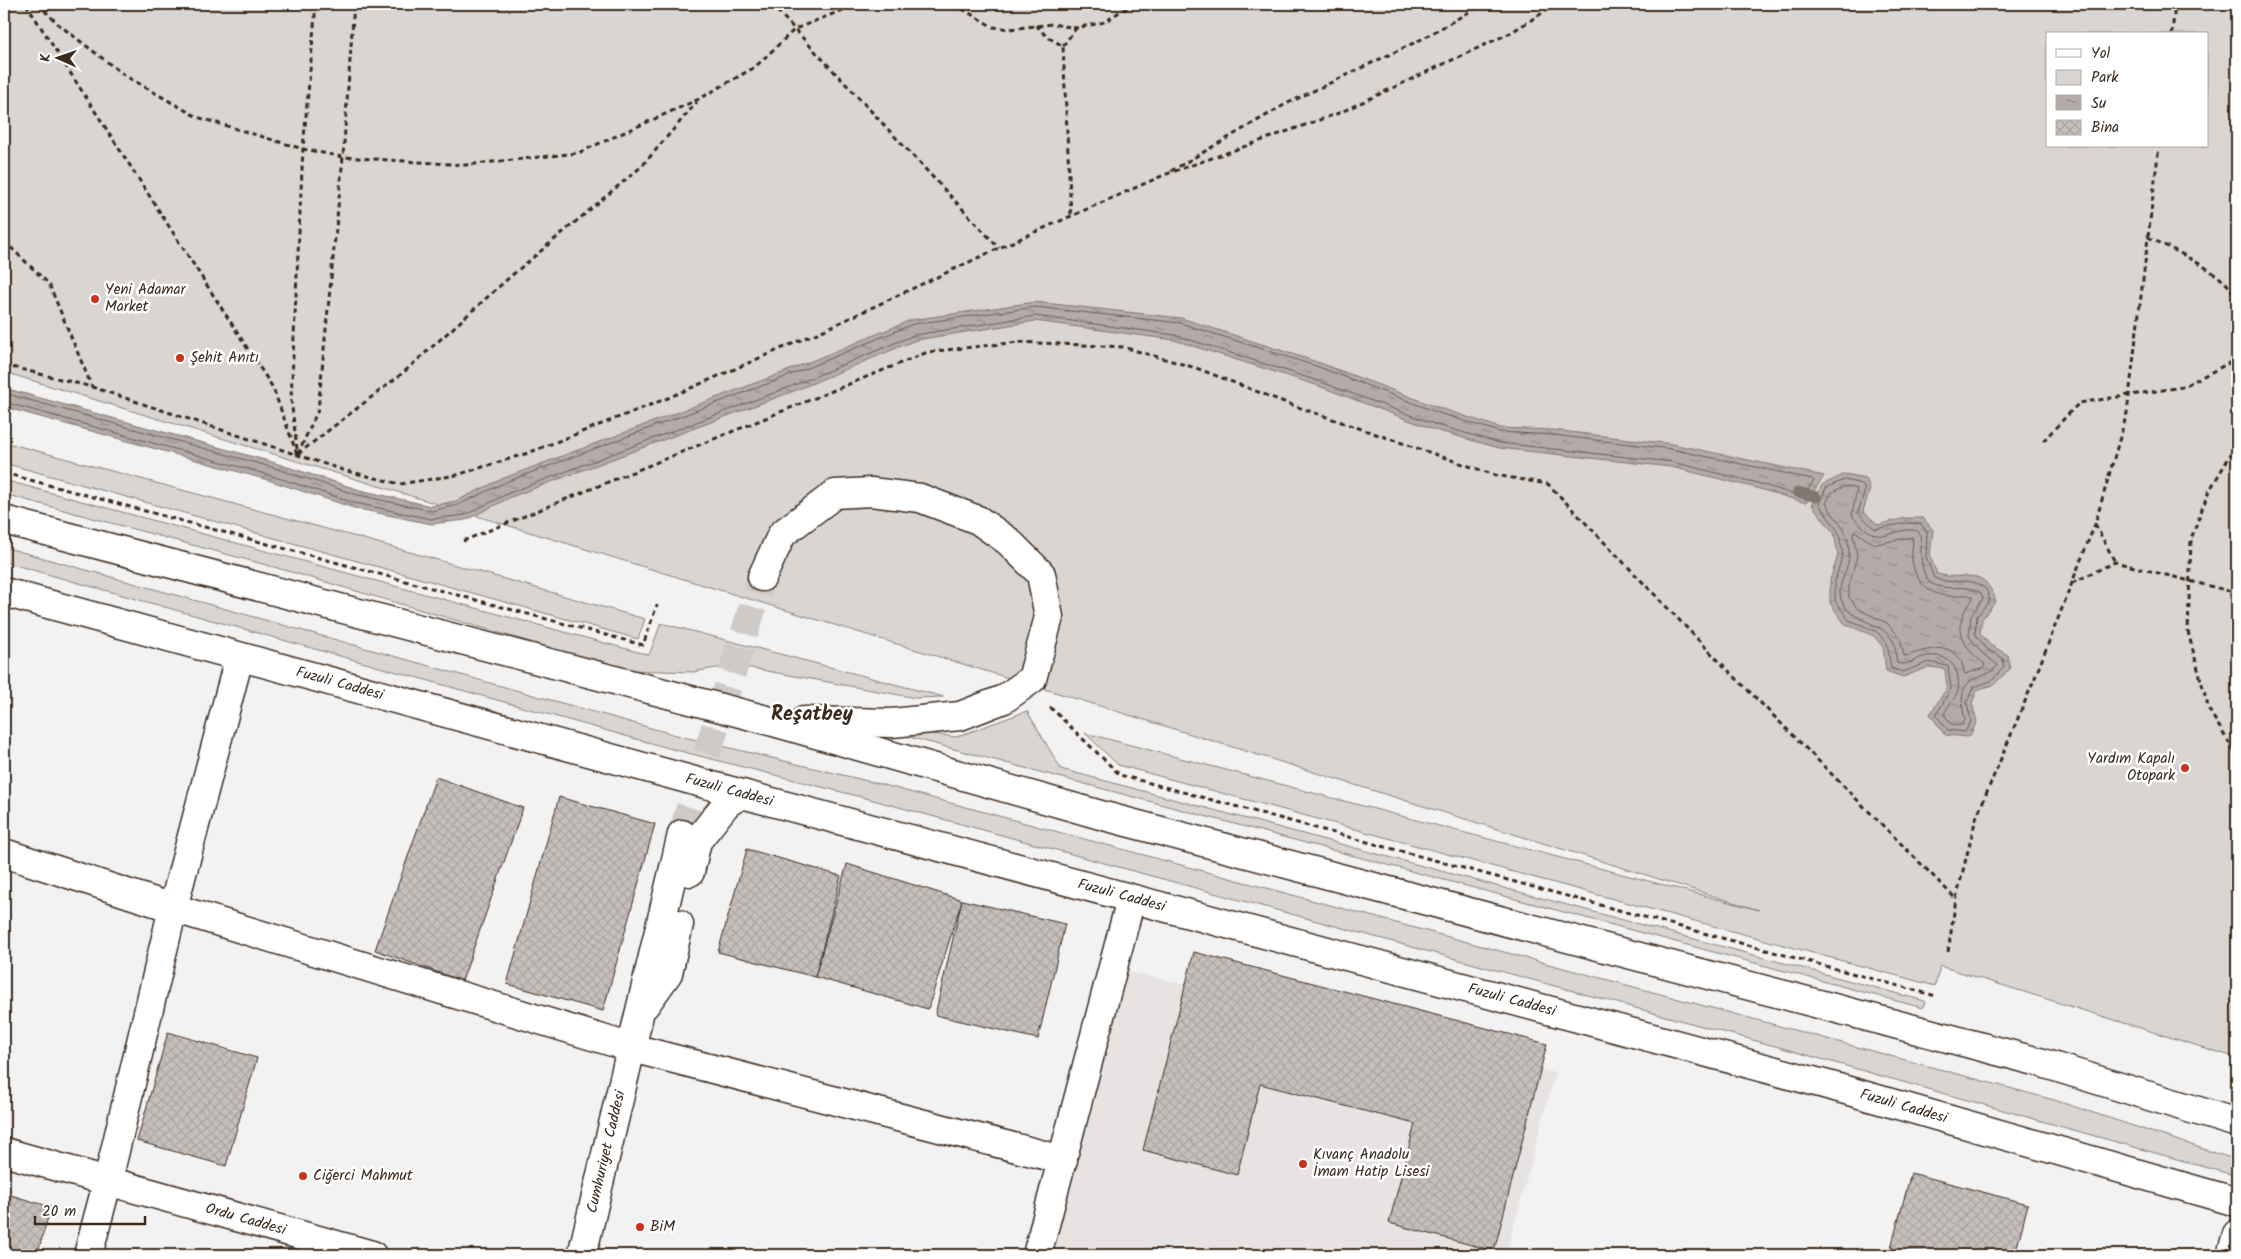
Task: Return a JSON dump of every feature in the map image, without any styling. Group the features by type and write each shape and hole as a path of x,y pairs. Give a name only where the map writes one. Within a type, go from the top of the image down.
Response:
{"main road":[{"path":"762,577 782,534 835,494 871,492 920,498 978,520 1008,541 1041,574 1049,617 1032,679 1004,699 960,716 892,724 763,720"},
{"path":"4,520 763,720 1135,824 2039,1062 2237,1123"},
{"name":"Fuzuli Caddesi","path":"4,592 239,658 742,794 1835,1087 2237,1202"},
{"path":"88,1255 108,1180 173,908 239,658"},
{"path":"637,1016 668,973 697,841 727,803 742,794"},
{"name":"Cumhuriyet Caddesi","path":"582,1255 632,1048 637,1016 682,834"},
{"path":"4,853 173,908 632,1048 1063,1160"},
{"path":"1037,1255 1131,899"},
{"name":"Ordu Caddesi","path":"4,1152 108,1180 329,1250 372,1255"},
{"path":"2231,1255 2237,1234"}],"path":[{"path":"26,4 272,388 298,454"},
{"path":"38,4 58,24 124,76 197,117 303,149 343,157 465,165 578,153 699,100 755,67 796,29 858,4"},
{"path":"298,454 291,399 303,149 316,4"},
{"path":"298,454 318,410 343,157 354,4"},
{"path":"771,4 999,248"},
{"path":"954,4 993,27 1010,29 1052,24 1076,28 1105,22 1122,10 1145,4"},
{"path":"1164,175 1286,104 1424,38 1483,4"},
{"path":"4,365 92,387 343,470 400,484 457,474 528,453 668,398 824,330 999,248 1164,175 1339,112 1510,33 1556,4"},
{"path":"2172,32 2175,4"},
{"path":"1036,25 1046,36 1063,46"},
{"path":"1071,217 1063,46 1076,28"},
{"path":"298,454 404,372 511,276 642,166 699,100"},
{"path":"1948,952 1956,899 1976,818 2034,680 2095,524 2127,413 2159,148"},
{"path":"2148,237 2209,269 2235,292 2237,300"},
{"path":"4,241 49,284 92,387"},
{"path":"463,541 928,352 1019,342 1123,347 1196,368 1292,405 1495,475 1548,484 1718,660 1956,899"},
{"path":"2043,441 2079,403 2129,397 2182,387 2237,358"},
{"path":"2237,444 2208,493 2191,539 2188,632 2209,710 2237,756"},
{"path":"4,473 642,646 657,604"},
{"path":"2095,524 2115,562"},
{"path":"2072,584 2115,562 2237,593"},
{"path":"1048,705 1120,775 1936,996"}],"shaded area":[{"name":"Kıvanç Anadolu İmam Hatip Lisesi","path":"1127,971 1555,1073 1506,1255 1051,1255"}],"green space":[{"path":"4,4 2237,4 2237,1058 1940,966 1935,986 1118,765 1085,733 1759,910 1061,694 4,372"},
{"path":"4,442 364,539 645,619 638,639 4,463"},
{"path":"4,480 649,655 661,623 944,697 916,698 734,665 693,672 626,670 281,569 4,494"},
{"path":"4,547 676,735 880,784 2054,1100 2237,1160 2237,1176 1782,1048 873,800 672,749 4,562"},
{"path":"1027,711 1061,769 1925,1001 1923,1008 864,725 956,737"}],"water":[{"path":"1035,302 1181,318 1320,363 1440,408 1501,428 1553,430 1672,444 1824,476 1806,503 1753,487 1671,467 1499,448 1435,430 1316,385 1174,340 1035,321 916,340 794,391 511,497 466,520 431,524 354,508 268,480 4,407 4,388 272,462 360,490 431,506 456,501 504,478 787,371 911,320"},
{"path":"1845,474 1866,478 1870,489 1863,511 1878,525 1905,518 1923,518 1933,530 1930,556 1937,574 1972,576 1985,582 1991,589 1996,601 1982,619 1980,633 1990,645 2008,655 2010,669 1993,685 1977,690 1972,703 1977,722 1969,737 1945,735 1930,714 1947,688 1945,669 1929,667 1903,677 1886,671 1883,647 1874,636 1845,624 1830,603 1830,580 1838,555 1834,533 1812,505 1822,485"}],"building":[{"path":"436,777 523,808 462,981 375,950"},
{"path":"559,797 655,824 603,1011 507,984"},
{"path":"747,849 841,876 815,977 718,952"},
{"path":"847,864 962,900 928,1009 815,977"},
{"path":"962,900 1065,924 1038,1039 935,1015"},
{"path":"1194,952 1547,1044 1494,1251 1389,1223 1415,1124 1260,1084 1237,1175 1143,1150"},
{"path":"168,1032 257,1058 226,1166 137,1141"},
{"path":"1911,1173 2028,1204 2015,1255 1889,1255"},
{"path":"4,1193 51,1207 37,1255 4,1255"}],"waterway":[{"path":"1798,492 1816,497"}],"tunnel":[{"path":"682,834 762,577"}],"place":[{"name":"Yeni Adamar Market","path":"95,299"},
{"name":"Şehit Anıtı","path":"180,358"},
{"name":"Yardım Kapalı Otopark","path":"2185,768"},
{"name":"Kıvanç Anadolu İmam Hatip Lisesi","path":"1303,1164"},
{"name":"Ciğerci Mahmut","path":"303,1176"},
{"name":"BiM","path":"640,1227"}],"district":[{"name":"Reşatbey","path":"812,715"}]}
